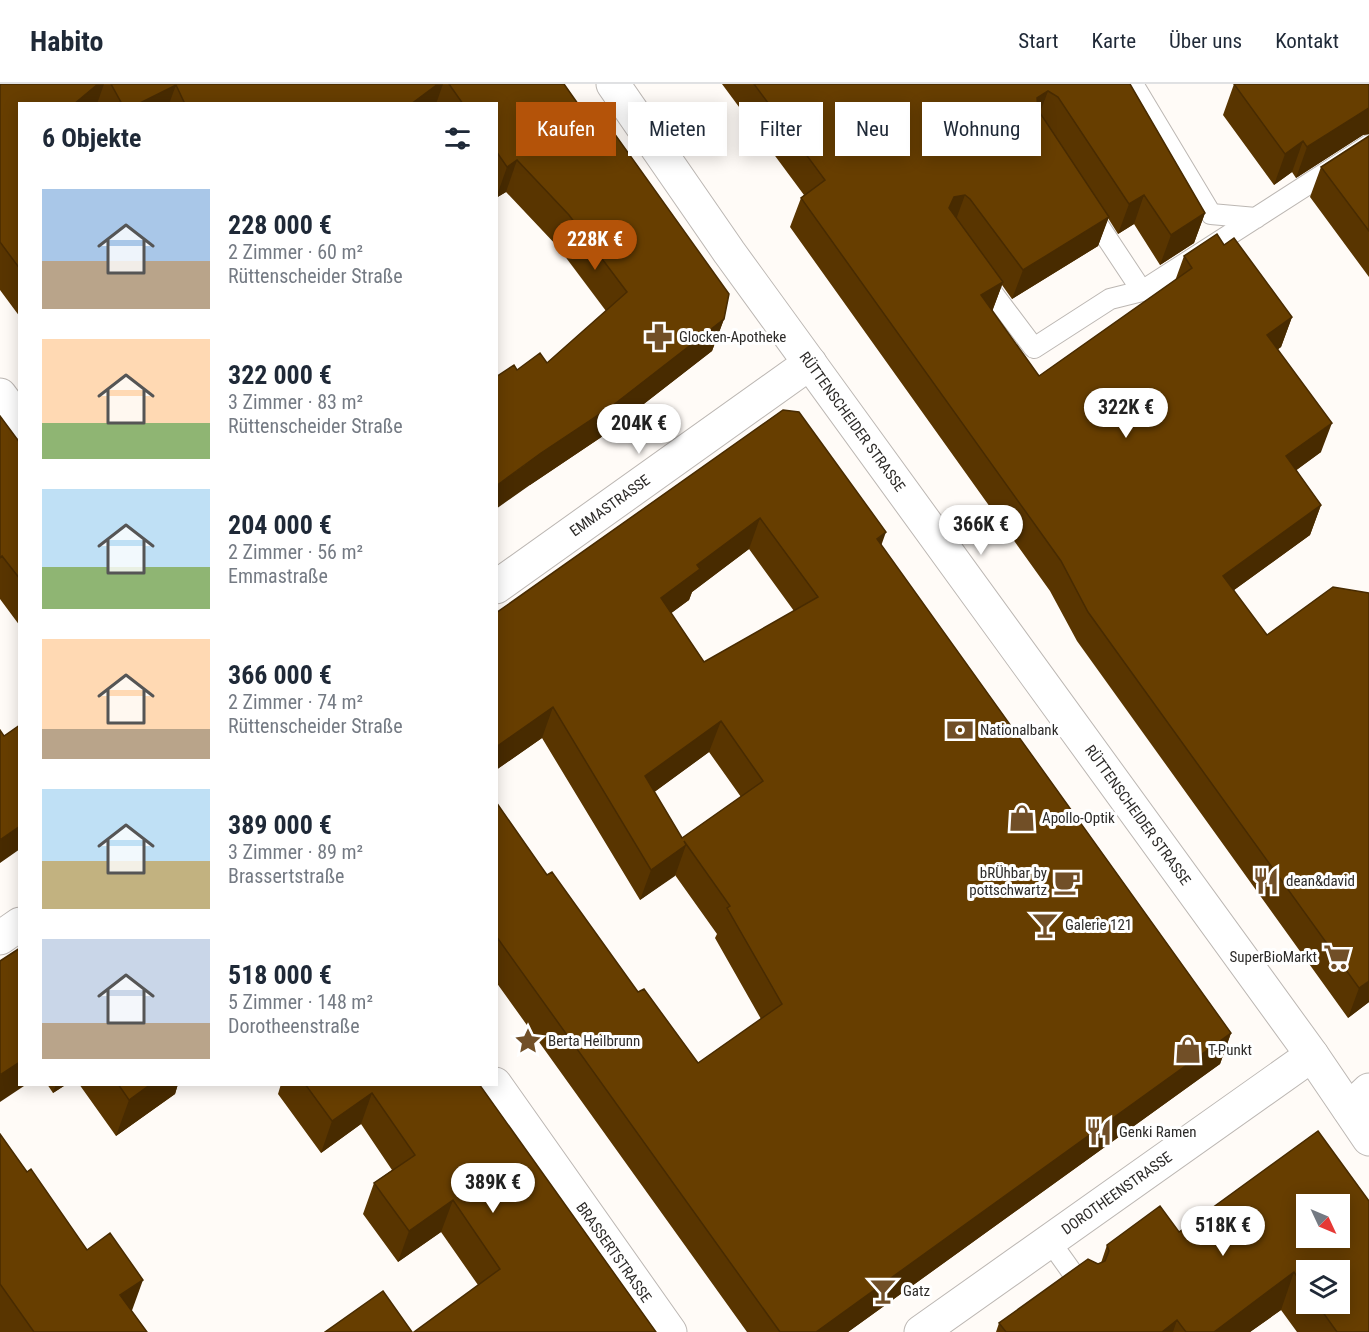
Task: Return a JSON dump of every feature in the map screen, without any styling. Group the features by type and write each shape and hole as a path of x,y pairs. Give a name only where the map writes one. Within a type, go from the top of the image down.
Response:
{"street":[{"name":"RÜTTENSCHEIDER STRASSE","path":"613,84 810,363 1312,1054 1359,1099 1369,1139"},
{"name":"EMMASTRASSE","path":"498,586 810,363"},
{"path":"0,395 18,419"},
{"path":"0,938 18,925"},
{"name":"DOROTHEENSTRASSE","path":"921,1332 1312,1054"},
{"name":"BRASSERTSTRASSE","path":"496,1086 670,1332"}],"lane":[{"path":"1133,84 1211,214 1256,218"},
{"path":"971,264 1034,348 1110,299 1142,291 1369,145"},
{"path":"1076,192 1142,291"},
{"path":"1049,1240 1084,1289"}],"building":[{"path":"0,84 98,84 76,102 18,102 18,266 0,242"},
{"path":"111,84 438,84 414,102 184,102 176,85 142,102 121,102"},
{"path":"449,84 564,84 577,102 516,102 516,156 616,156 616,136 628,156 630,156 729,294 724,319 612,406 498,485 498,376 514,365 517,370 540,353 547,363 627,292 569,215 517,160 507,167 498,154 498,102 462,102"},
{"path":"754,84 1130,84 1205,213 1171,235 1144,195 1129,204 1058,97 1048,91 1037,98 1037,102 922,102 922,156 1041,156 1041,115 1109,217 1023,270 970,199 965,195 954,197 949,208 1003,282 981,295 1039,376 1192,268 1184,256 1217,234 1224,245 1234,238 1292,317 1267,335 1332,423 1286,456 1321,505 1223,576 1267,635 1333,587 1369,593 1369,981 1359,988 1088,612 1061,561 801,198 825,180 807,156 823,156 823,102 767,102"},
{"path":"1234,84 1369,84 1369,108 1307,147 1303,141 1285,154"},
{"path":"1369,136 1369,231 1321,167"},
{"path":"783,410 799,412 886,532 877,539 1231,1033 816,1332 780,1332 498,939 498,805 547,875 552,872 638,992 644,989 698,1063 782,1004 727,908 730,906 684,841 686,845 651,870 553,707 498,746 498,612","holes":["760,518 818,597 704,662 661,598 700,569 697,565","721,721 763,781 682,838 645,776"]},
{"path":"0,416 18,440 18,576 2,556 0,558"},
{"path":"18,726 18,827 0,840 0,730 4,736"},
{"path":"18,949 18,1063 0,1075 0,961"},
{"path":"119,1086 148,1086 129,1100"},
{"path":"306,1086 480,1086 656,1332 414,1332 500,1269 453,1200 409,1231 374,1183 415,1155 372,1093 332,1121"},
{"path":"1318,1131 1369,1201 1369,1332 1337,1332 1324,1314 1350,1314 1350,1260 1296,1260 1296,1275 1294,1272 1214,1332 1186,1332 1177,1320 1162,1332 1006,1332 999,1323 1088,1259 1098,1264 1105,1261 1109,1251 1107,1245 1160,1206 1179,1232"},
{"path":"0,1134 27,1172 31,1169 87,1250 110,1233 143,1280 120,1295 147,1332 34,1332 0,1284"},
{"path":"383,1291 412,1332 325,1332"}],"place":[{"name":"Glocken-Apotheke","path":"659,337"},
{"name":"Nationalbank","path":"960,730"},
{"name":"Apollo-Optik","path":"1022,818"},
{"name":"dean&david","path":"1266,881"},
{"name":"bRÜhbar by pottschwartz","path":"1067,882"},
{"name":"Galerie 121","path":"1045,925"},
{"name":"SuperBioMarkt","path":"1337,957"},
{"name":"Berta Heilbrunn","path":"528,1041"},
{"name":"T-Punkt","path":"1188,1050"},
{"name":"Genki Ramen","path":"1099,1132"},
{"name":"Gatz","path":"883,1291"}]}
